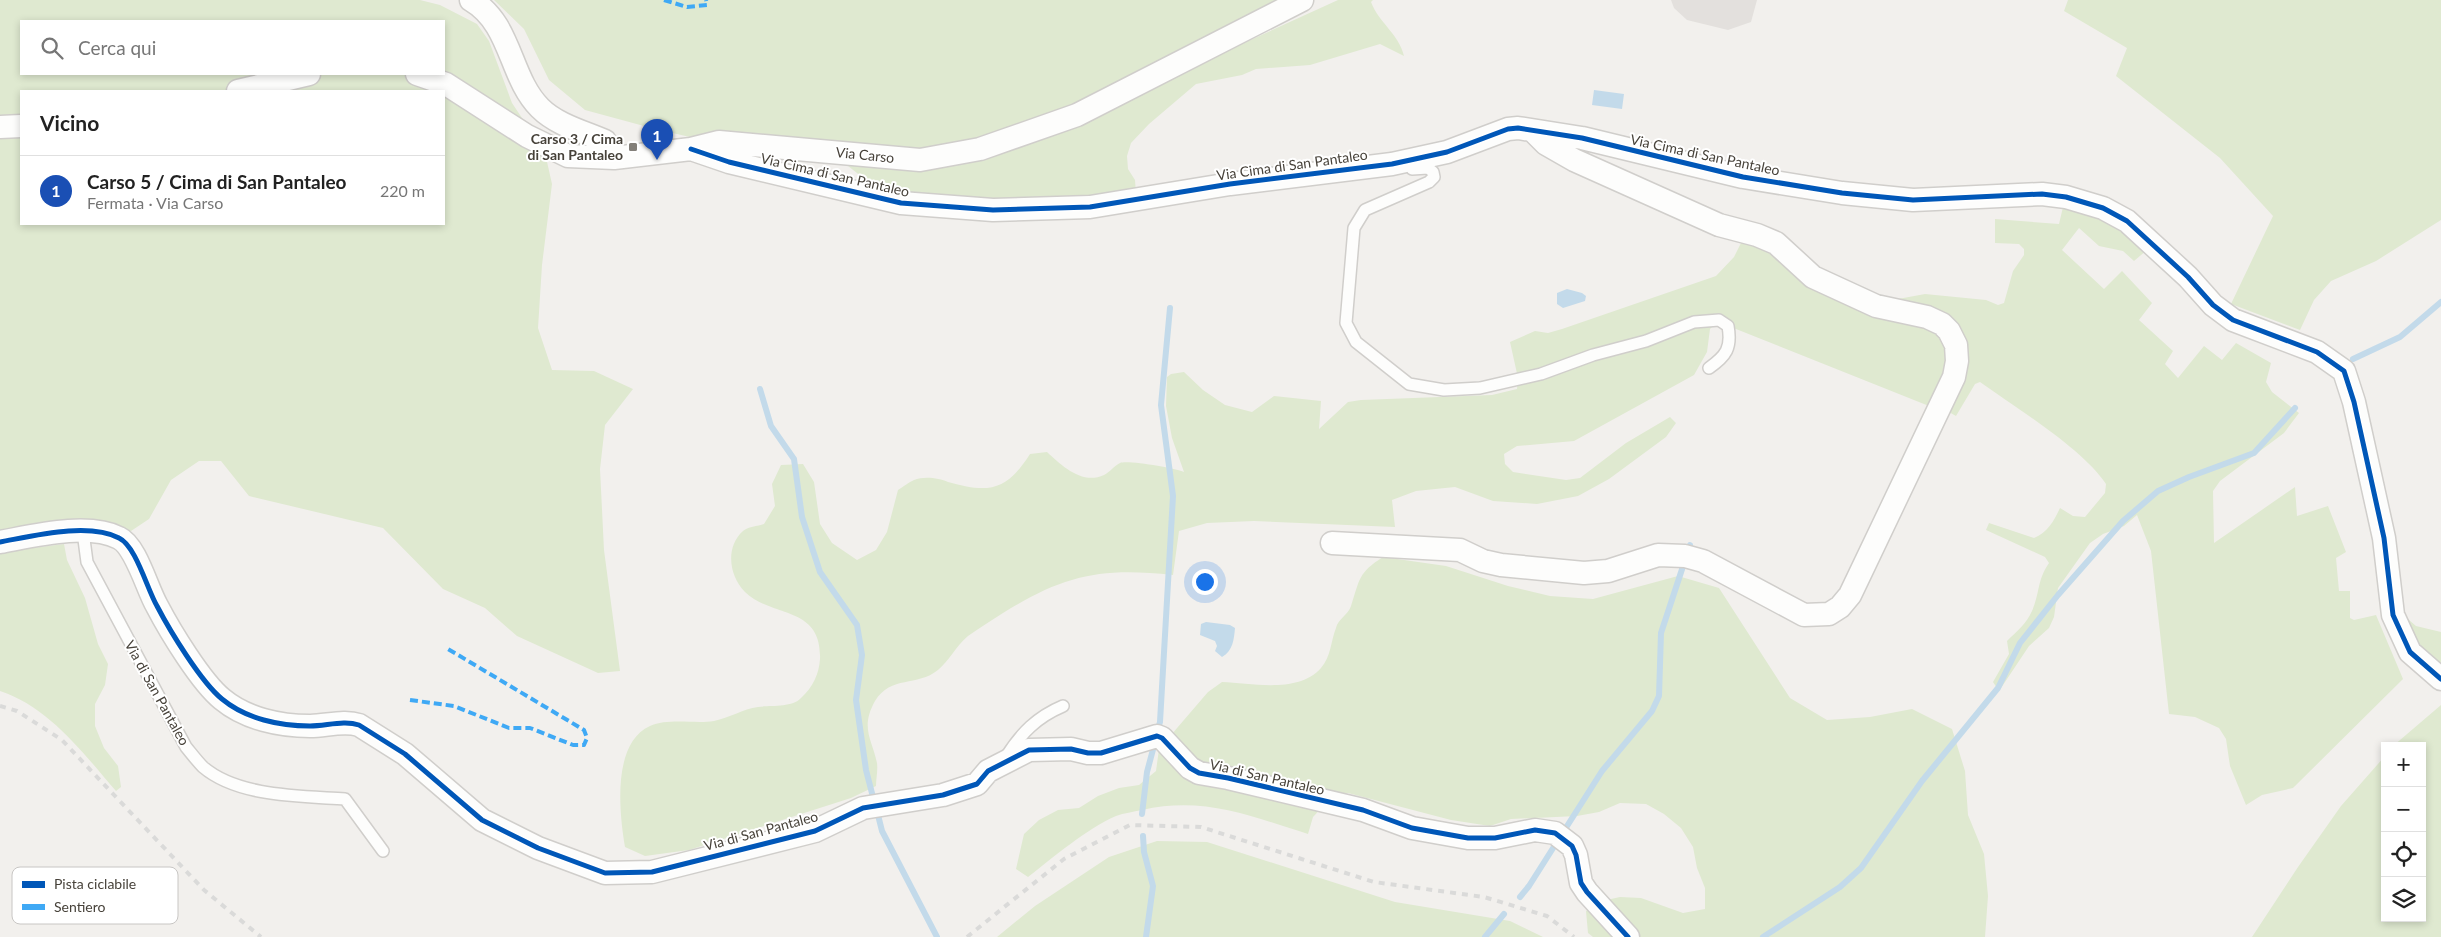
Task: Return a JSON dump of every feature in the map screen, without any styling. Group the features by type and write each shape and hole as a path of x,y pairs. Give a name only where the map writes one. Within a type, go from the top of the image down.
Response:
{"street":[{"path":"471,0 482,7 498,26 524,83 540,108 566,125 605,141 614,158"},
{"name":"Via Carso","path":"419,75 446,84 528,136 568,156 614,158 691,149 719,142 920,160 980,150 1077,116 1302,0"},
{"path":"242,90 305,75"},
{"path":"0,127 20,126"},
{"name":"Via Cima di San Pantaleo","path":"691,149 729,162 901,203 993,210 1090,207 1343,168 1392,164 1426,157 1508,129 1531,129 1582,138 1743,177 1842,193 1914,200 2042,194 2066,197 2104,208 2127,221 2188,277 2213,305 2233,320 2317,352 2331,360 2344,371 2354,402 2384,538 2393,615 2410,652 2441,679"},
{"path":"1332,544 1460,550 1483,561 1501,565 1584,573 1608,571 1658,555 1685,556 1703,561 1804,616 1829,614 1840,607 1854,586 1954,377 1957,361 1956,345 1949,332 1942,324 1926,317 1876,306 1813,277 1776,243 1757,235 1719,225 1574,160 1546,144 1531,129"},
{"name":"Via di San Pantaleo","path":"0,542 58,533 83,532 113,535 127,543 157,607 198,672 222,699 256,719 310,726 352,723 359,725 405,754 482,820 538,848 605,873 652,872 816,831 863,808 943,795 977,784 988,771 1029,750 1070,749 1101,754 1156,736 1162,738 1190,768 1199,773 1228,778 1362,810 1412,828 1468,838 1495,838 1535,830 1555,833 1572,846 1576,855 1581,883 1587,892 1628,937"}],"lane":[{"path":"1343,168 1351,175 1428,168 1433,172 1434,177 1429,182 1365,210 1354,228 1346,322 1356,342 1409,384 1444,390 1480,388 1516,381 1646,341 1694,322 1719,320 1728,326 1730,337 1725,356 1709,368"},
{"name":"Via di San Pantaleo","path":"83,532 87,562 186,747 204,767 222,779 269,794 344,799 382,852"},
{"path":"1003,763 1029,726 1046,713 1063,706"}],"shaded area":[{"path":"1671,0 1757,0 1751,22 1728,30 1687,20 1674,8"}],"green space":[{"path":"0,0 420,0 440,5 477,24 489,41 512,103 524,121 541,135 552,184 542,265 538,328 552,370 594,371 633,389 605,425 600,469 604,550 620,671 598,673 517,636 485,608 443,589 383,528 249,496 221,461 199,461 171,480 149,519 131,531 90,521 0,537"},
{"path":"494,0 1286,0 1200,63 1338,0 1373,0 1371,2 1398,41 1404,56 1380,44 1310,65 1256,69 1242,75 1196,84 1149,124 1131,143 1127,156 1128,169 1135,180 1136,193 991,202 921,198 876,188 843,162 806,153 799,162 655,129 585,110 549,80 524,29"},
{"path":"2068,0 2441,0 2441,220 2376,261 2331,281 2314,300 2300,330 2231,304 2273,216 2220,158 2116,76 2127,48 2064,11"},
{"path":"2063,207 2119,222 2147,250 2134,261 2123,251 2099,246 2079,228 2062,250 2104,289 2122,271 2152,303 2139,320 2173,351 2165,364 2178,378 2204,346 2222,360 2236,343 2271,363 2266,382 2272,392 2299,413 2284,433 2220,481 2213,491 2214,543 2295,487 2297,516 2328,506 2346,552 2336,558 2339,591 2350,591 2350,618 2354,620 2376,615 2403,679 2293,788 2262,795 2246,805 2230,766 2226,739 2219,728 2195,717 2169,714 2151,551 2137,515 2124,526 2103,534 2090,543 2058,588 2054,617 2049,628 2029,646 1999,691 1993,682 2009,654 2007,641 2024,623 2032,611 2042,575 2049,563 2045,557 1986,530 1989,523 2034,538 2050,526 2060,508 2073,516 2085,517 2105,493 2106,484 2095,470 2065,443 1980,382 1975,384 1956,416 1949,412 1965,371 1965,344 1882,302 1925,294 1986,300 1998,305 2004,303 2013,271 2024,255 2024,249 2019,244 1995,243 1995,219 2059,224"},
{"path":"1742,241 1766,247 1936,328 1954,361 1934,408 1736,329 1714,325 1710,329 1707,352 1694,375 1574,441 1517,446 1504,454 1505,464 1513,472 1566,480 1580,478 1626,443 1670,417 1676,423 1666,437 1609,479 1578,496 1537,504 1493,501 1455,487 1416,491 1392,500 1395,527 1254,521 1207,523 1179,531 1173,575 1125,572 1104,573 1065,582 1045,590 1003,613 968,636 938,670 922,678 896,684 881,693 875,701 868,719 870,740 877,763 876,786 851,798 689,850 645,856 625,847 621,816 621,780 629,747 638,735 650,726 665,722 714,721 752,708 781,706 792,703 805,694 817,675 820,659 818,642 813,629 793,615 768,606 745,592 735,578 731,562 733,545 737,538 745,530 764,524 775,506 772,484 781,465 803,464 814,482 820,524 832,543 857,560 876,550 887,532 898,490 918,479 936,479 975,488 996,486 1005,482 1013,475 1030,454 1047,452 1066,468 1088,478 1104,475 1118,464 1125,462 1171,468 1184,472 1172,438 1166,406 1167,377 1171,374 1184,372 1203,390 1225,405 1252,412 1274,396 1321,401 1319,429 1348,402 1492,395 1517,389 1518,378 1510,342 1535,331 1548,333 1562,329 1716,276 1734,257"},
{"path":"64,544 67,560 85,598 98,644 108,664 105,685 95,704 95,726 104,748 118,766 121,787 116,791 78,747 50,720 18,698 0,691 0,552"},
{"path":"1383,557 1446,566 1508,586 1550,596 1593,599 1678,576 1719,588 1790,698 1827,720 1870,717 1912,709 1952,729 1965,771 1968,815 1984,854 1988,896 1985,937 1593,937 1588,933 1586,911 1602,901 1620,897 1641,898 1683,913 1705,909 1705,888 1697,868 1693,847 1681,828 1664,814 1646,804 1620,803 1599,812 1577,816 1511,819 1490,826 1451,820 1348,793 1328,801 1313,817 1308,834 1226,810 1186,805 1165,806 1116,816 1093,828 1028,877 1016,869 1024,834 1039,820 1058,810 1079,808 1098,796 1119,788 1139,785 1156,771 1159,749 1208,692 1222,682 1260,685 1287,684 1311,676 1321,668 1329,654 1337,625 1350,609 1361,577 1364,572"},
{"path":"2401,613 2416,626 2441,632 2441,665 2418,645"},
{"path":"2441,705 2441,937 2252,937 2341,806 2381,761 2381,922 2426,922 2426,742 2398,742"},
{"path":"1157,841 1207,842 1395,902 1510,921 1543,937 997,937 1035,906 1109,857"}],"water":[{"path":"1594,90 1624,94 1622,109 1592,105"},
{"path":"1567,289 1582,293 1586,296 1585,301 1563,308 1557,304 1557,293"},
{"path":"1206,622 1230,625 1235,628 1231,648 1222,657 1215,651 1217,646 1215,641 1200,635 1201,624"}],"waterway":[{"path":"2353,359 2400,337 2441,302"},
{"path":"1157,732 1160,722 1173,496 1161,405 1170,308"},
{"path":"760,389 771,426 794,459 802,517 820,572 857,625 862,655 856,700 866,770 874,801"},
{"path":"1763,937 1840,887 1861,868 1922,781 1998,688 2020,643 2058,595 2123,521 2158,491 2189,477 2254,453 2295,408"},
{"path":"1520,897 1529,886 1602,771 1652,711 1659,696 1661,633 1690,545"},
{"path":"1142,814 1147,772 1155,742"},
{"path":"877,811 882,831 937,937"},
{"path":"1143,836 1144,852 1153,886 1146,937"},
{"path":"1485,937 1504,914"}],"railway":[{"path":"0,706 17,711 62,740 204,890 261,937"},
{"path":"967,937 1064,859 1130,825 1201,827 1374,882 1484,897 1547,916 1574,937"}],"marked path":[{"path":"664,0 687,7 707,5 706,0"},
{"path":"410,700 454,706 509,728 530,728 573,745 584,745 587,738 584,730 448,649"}],"cycle path":[{"path":"691,149 729,162 901,203 993,210 1090,207 1230,184 1392,164 1447,152 1508,129 1518,128 1582,138 1743,177 1842,193 1913,200 2042,194 2066,197 2103,208 2127,221 2188,277 2213,305 2233,320 2317,352 2344,371 2354,402 2384,538 2393,615 2410,652 2441,679"},
{"path":"0,542 44,534 76,531 106,533 119,538 131,550 153,599 186,656 205,681 231,706 252,716 287,725 310,726 341,723 359,725 405,754 482,820 538,848 605,873 652,872 815,831 863,808 943,795 977,784 988,771 1029,750 1071,749 1088,753 1101,753 1157,736 1162,738 1190,768 1199,773 1228,778 1363,810 1412,828 1468,838 1495,838 1535,830 1555,833 1572,846 1576,855 1581,883 1587,892 1628,937"}],"place":[{"name":"Carso 3 / Cima di San Pantaleo","path":"633,147"},
{"name":"Carso 5 / Cima di San Pantaleo","path":"657,160"}]}
